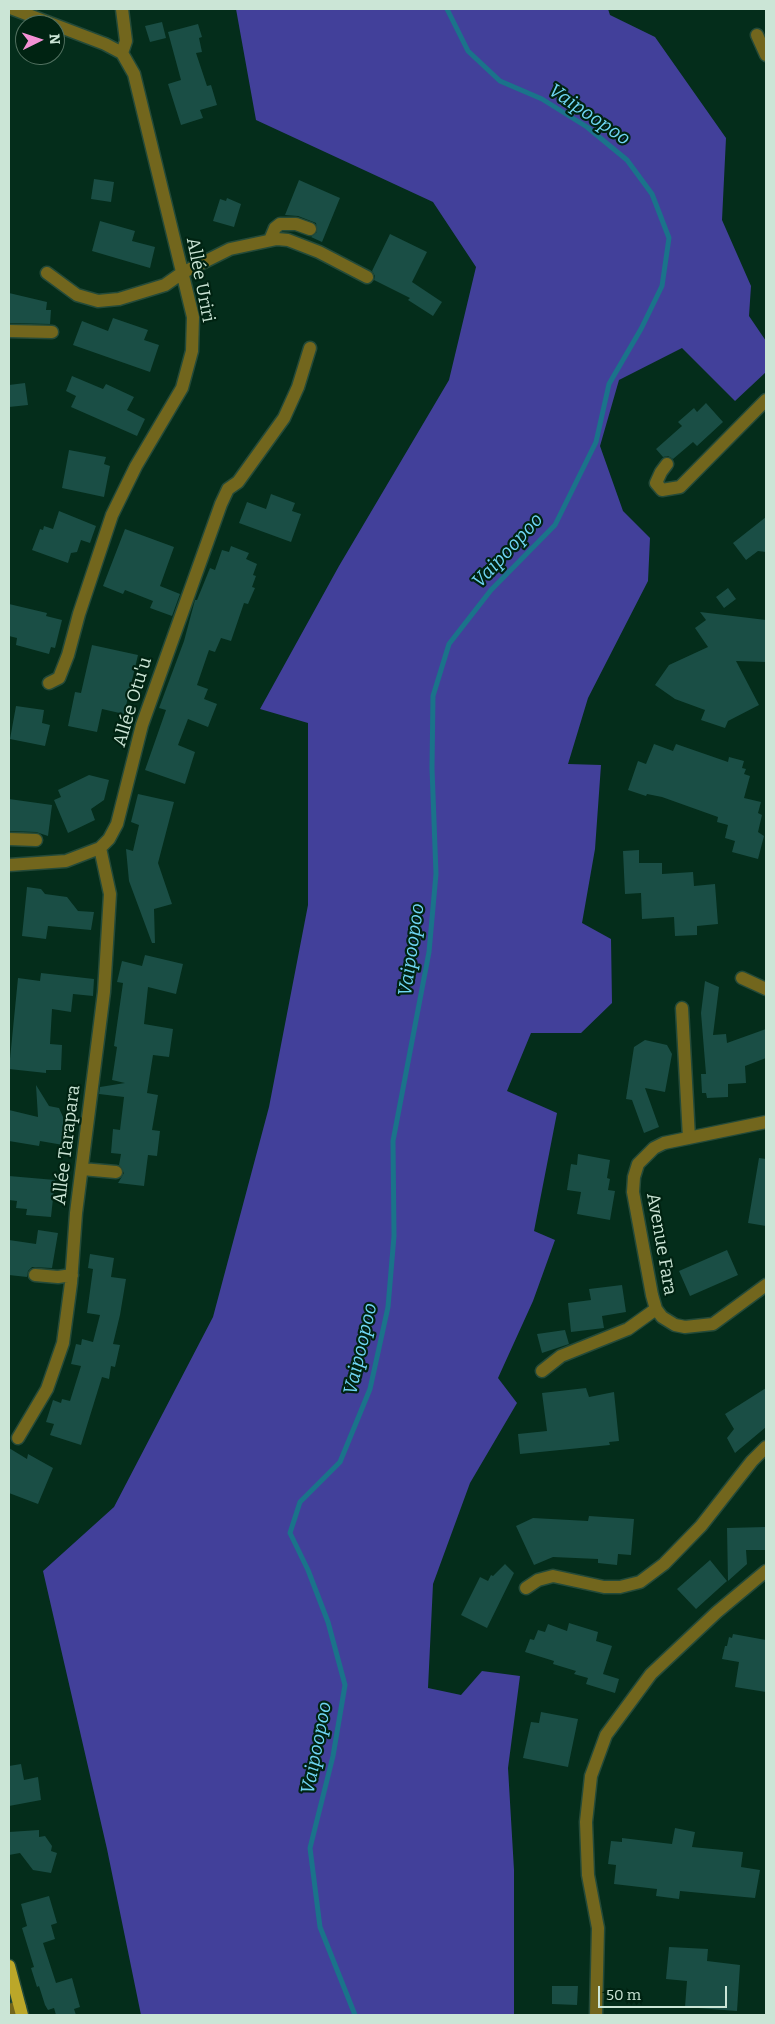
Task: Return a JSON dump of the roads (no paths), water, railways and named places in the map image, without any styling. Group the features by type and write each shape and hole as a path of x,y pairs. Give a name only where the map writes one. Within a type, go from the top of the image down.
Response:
{"main road":[{"path":"9,1966 17,2011"}],"street":[{"path":"13,9 105,44 122,53 126,41 122,9"},
{"path":"757,35 766,55"},
{"name":"Allée Uriri","path":"49,683 59,678 68,655 79,614 112,514 136,466 182,388 192,351 193,317 132,68 122,53"},
{"path":"270,240 275,228 280,224 296,224 310,229"},
{"path":"46,273 77,296 98,301 119,299 165,286 182,273 230,249 270,240 288,240 319,252 367,277"},
{"path":"9,331 52,332"},
{"name":"Allée Otu'u","path":"100,848 110,839 117,824 142,725 220,504 228,489 238,482 284,418 298,387 310,348"},
{"path":"667,464 656,483 662,490 680,487 766,400"},
{"path":"9,839 36,840"},
{"path":"9,865 66,860 100,848"},
{"name":"Allée Tarapara","path":"18,1438 47,1389 63,1343 104,992 110,894 100,848"},
{"path":"742,978 766,989"},
{"path":"682,1008 689,1138"},
{"name":"Avenue Fara","path":"766,1122 689,1138 654,1148 638,1164 634,1177 633,1192 656,1308 675,1325 685,1327 713,1324 766,1285"},
{"path":"82,1169 116,1172"},
{"path":"35,1276 58,1277 72,1275"},
{"path":"542,1371 561,1356 628,1329 656,1308"},
{"path":"526,1588 538,1580 553,1576 612,1588 640,1582 664,1564 701,1526 752,1460 766,1447"},
{"path":"596,2015 598,1928 588,1875 586,1822 591,1776 606,1734 651,1674 717,1612 766,1572"}],"waterway":[{"name":"Vaipoopoo","path":"355,2015 320,1927 310,1848 333,1756 345,1685 328,1622 308,1570 290,1533 300,1502 340,1462 370,1389 388,1307 394,1236 393,1141 429,952 436,874 432,768 433,696 449,644 491,590 555,525 596,442 609,384 641,329 662,286 669,238 652,194 627,160 587,127 542,99 500,81 468,51 447,9"}]}
